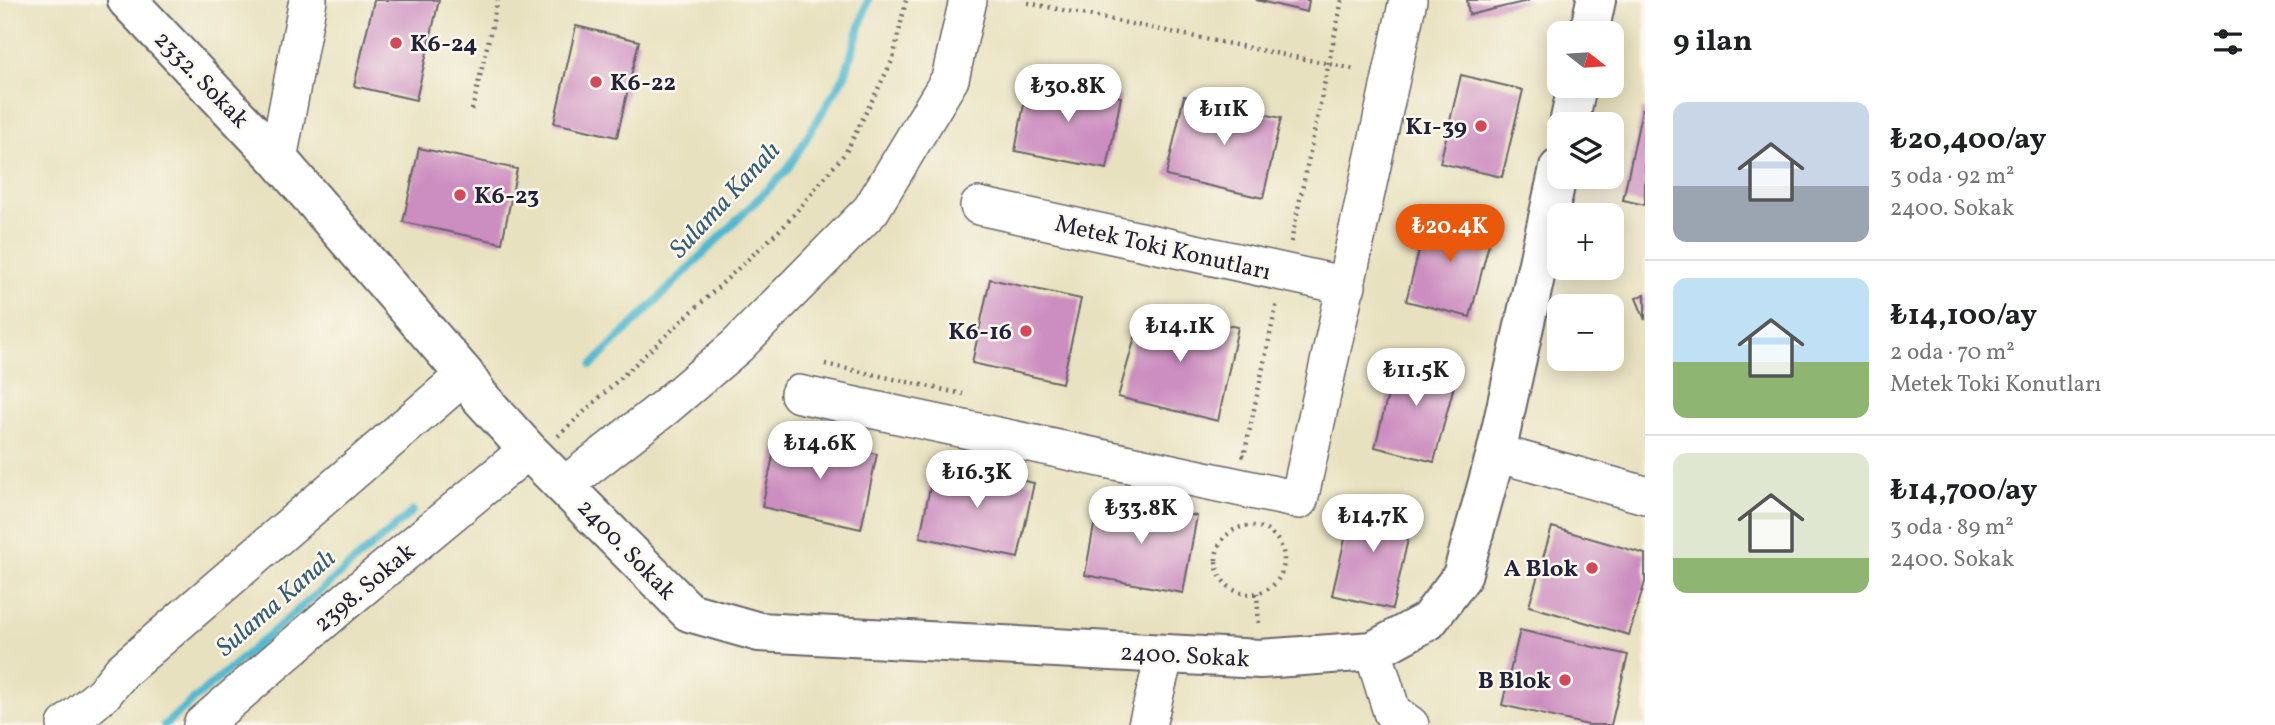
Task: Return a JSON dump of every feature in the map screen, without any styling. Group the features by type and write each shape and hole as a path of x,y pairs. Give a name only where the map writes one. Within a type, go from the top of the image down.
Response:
{"main road":[{"name":"2332. Sokak","path":"127,0 278,159"},
{"path":"1592,21 1596,0"},
{"path":"278,159 472,386"},
{"name":"2400. Sokak","path":"472,386 541,444 565,485 689,612 759,632 1260,659 1373,651 1428,621 1462,576 1496,453 1554,189"}],"street":[{"path":"278,159 308,0"},
{"path":"565,485 664,408 737,346 871,210 950,79 968,0"},
{"path":"799,394 1299,500 1408,0"},
{"name":"Metek Toki Konutları","path":"978,206 1347,286"},
{"path":"66,725 103,694 122,671 472,386"},
{"name":"2398. Sokak","path":"202,725 345,602 541,444"},
{"path":"1496,453 1645,495"},
{"path":"1373,651 1392,712 1410,725"},
{"path":"1147,725 1165,654"}],"path":[{"path":"472,110 498,0"},
{"path":"541,444 785,225 846,152 893,59 906,0"},
{"path":"1230,453 1244,456 1342,0"},
{"path":"1028,3 1354,69"},
{"path":"825,364 974,396"},
{"path":"1256,526 1267,530 1282,547 1283,570 1268,588 1257,593 1247,593 1227,585 1221,576 1217,555 1226,536 1234,530 1256,526"}],"building":[{"name":"K6-24","path":"374,0 439,0 416,100 354,86"},
{"path":"1256,0 1309,0 1307,12"},
{"path":"1467,0 1528,0 1528,1 1469,15"},
{"name":"K6-22","path":"576,26 639,41 617,137 554,123"},
{"name":"K1-39","path":"1461,75 1523,90 1502,177 1440,163"},
{"path":"1029,78 1121,97 1107,169 1015,151"},
{"path":"1184,96 1281,118 1263,198 1166,176"},
{"path":"1642,109 1645,110 1645,205 1623,200"},
{"name":"K6-23","path":"419,148 517,169 502,243 403,222"},
{"path":"1429,212 1493,228 1470,317 1406,301"},
{"name":"K6-16","path":"990,279 1081,299 1062,383 972,363"},
{"path":"1645,294 1645,320 1636,298"},
{"path":"1143,309 1238,327 1218,421 1118,397"},
{"path":"1398,354 1458,370 1434,462 1375,447"},
{"path":"778,433 877,454 861,529 762,507"},
{"path":"935,462 1034,483 1018,558 920,537"},
{"path":"1099,498 1197,516 1183,593 1085,575"},
{"path":"1354,500 1414,513 1392,609 1332,595"},
{"name":"A Blok","path":"1552,527 1645,554 1645,582 1629,635 1529,606"},
{"name":"B Blok","path":"1520,630 1628,655 1611,725 1588,725 1502,705"}],"waterway":[{"name":"Sulama Kanalı","path":"592,365 787,170 845,75 868,0"},
{"name":"Sulama Kanalı","path":"164,725 413,511"}],"place":[{"name":"K6-24","path":"396,43"},
{"name":"K6-22","path":"596,82"},
{"name":"K1-39","path":"1481,126"},
{"name":"K6-23","path":"460,195"},
{"name":"K6-16","path":"1026,331"},
{"name":"A Blok","path":"1592,568"},
{"name":"B Blok","path":"1565,680"}]}
